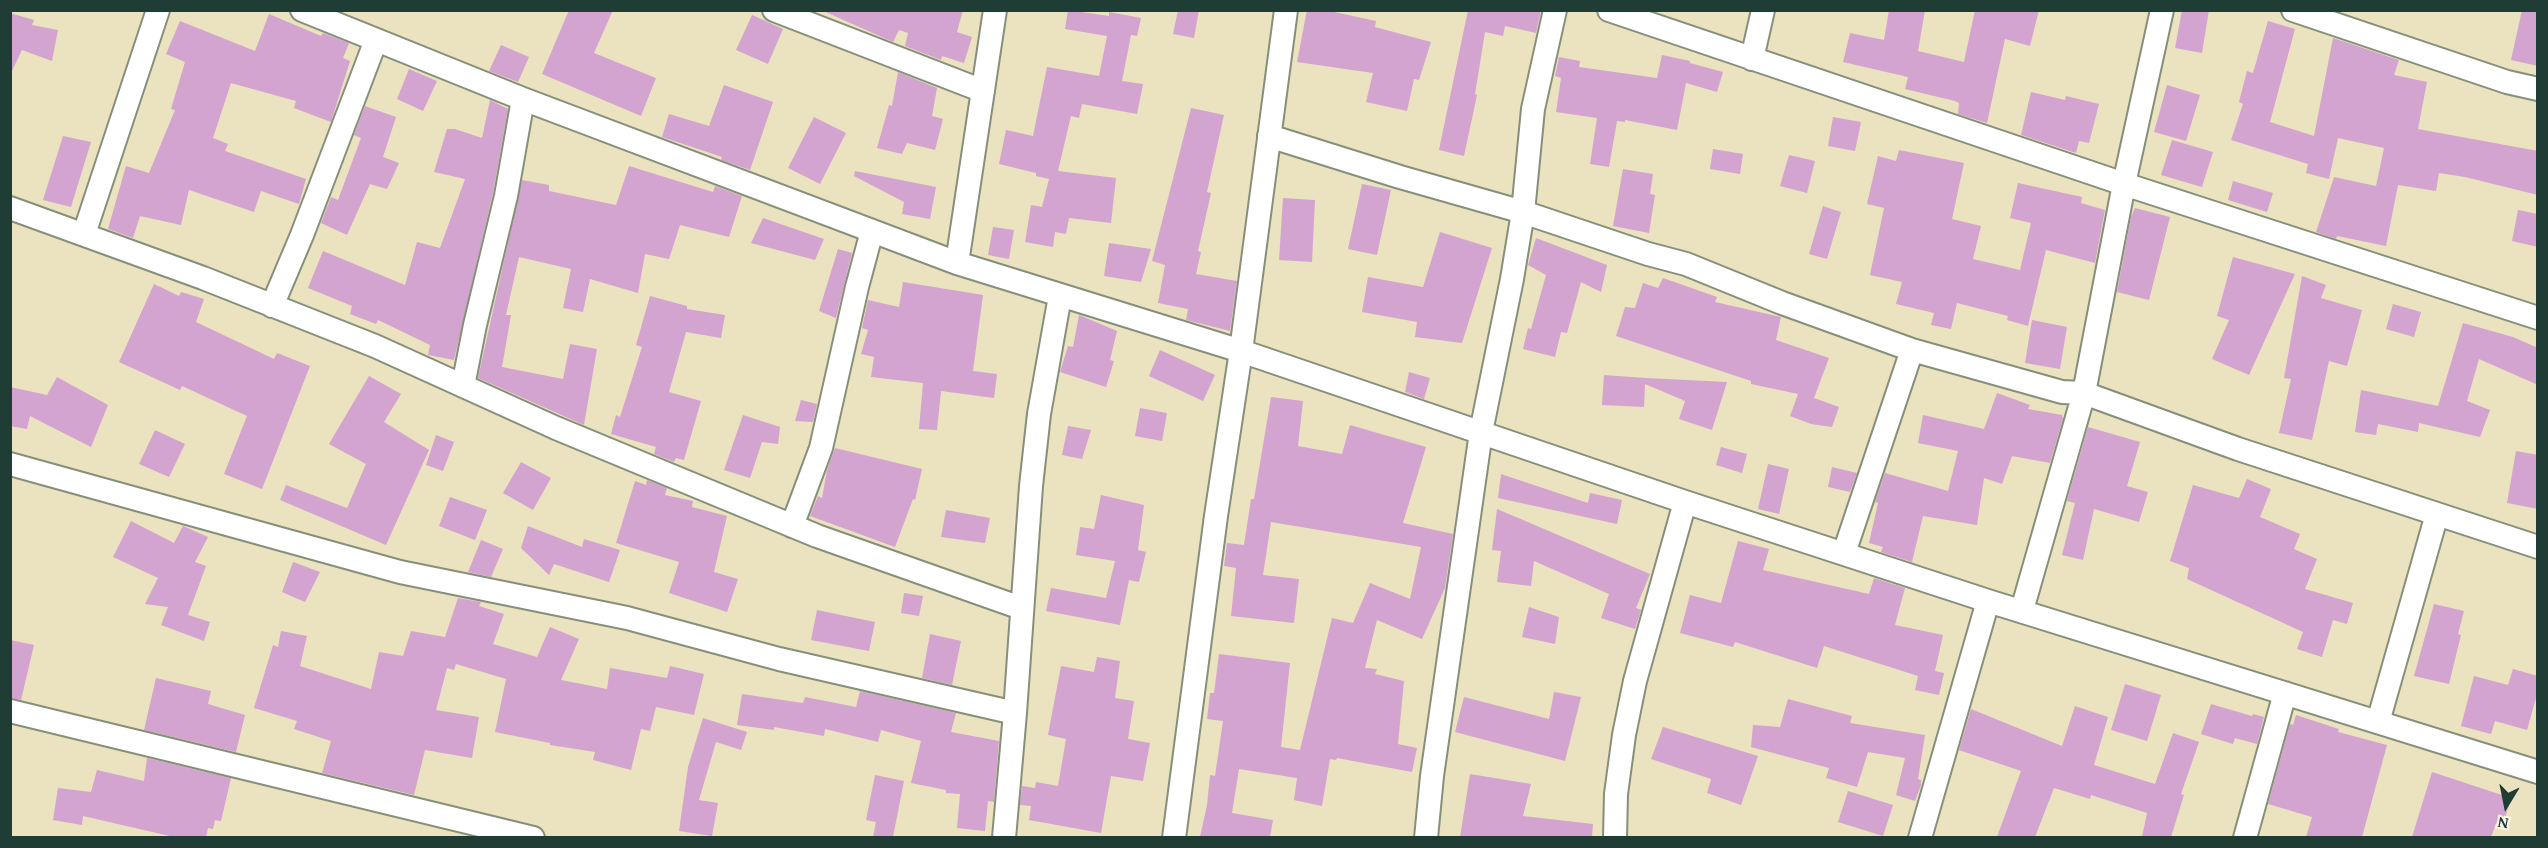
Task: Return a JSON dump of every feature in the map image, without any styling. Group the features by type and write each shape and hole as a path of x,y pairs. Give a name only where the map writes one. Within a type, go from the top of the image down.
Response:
{"street":[{"path":"84,234 158,10"},
{"path":"302,10 523,99 957,263 1241,351 1685,502 1988,601 2538,772"},
{"path":"774,10 983,90"},
{"path":"957,263 995,10"},
{"path":"1174,837 1286,10"},
{"path":"1426,837 1432,776 1480,432 1512,279 1523,212 1533,109 1555,10"},
{"path":"1609,10 2124,184 2538,318"},
{"path":"1752,59 1763,10"},
{"path":"2022,610 2084,393 2124,184 2162,10"},
{"path":"2293,10 2507,82 2538,89"},
{"path":"272,306 310,215 376,40"},
{"path":"463,386 477,315 506,196 523,99"},
{"path":"1269,136 1523,212 1648,254 1686,264 1912,350 2062,392 2084,393 2238,449 2538,547"},
{"path":"10,208 84,234 375,346 556,429 792,526 930,578 1021,608"},
{"path":"792,526 821,448 872,231"},
{"path":"1004,837 1021,608 1039,414 1060,296"},
{"path":"1844,553 1912,350"},
{"path":"10,464 400,572 627,618 779,659 1015,713"},
{"path":"1615,837 1616,794 1624,735 1635,681 1685,502"},
{"path":"2378,722 2437,514"},
{"path":"1920,837 1988,601"},
{"path":"2245,837 2285,693"},
{"path":"10,711 533,837"}],"building":[{"path":"569,10 613,10 594,53 656,78 641,116 542,74"},
{"path":"821,10 963,10 957,32 972,37 964,63 942,56 941,60 905,46 908,33 899,30 893,42"},
{"path":"1068,10 1109,16 1109,12 1141,18 1137,36 1131,35 1122,81 1143,84 1137,114 1082,104 1079,118 1071,116 1058,171 1116,178 1111,223 1069,218 1066,234 1055,232 1053,247 1025,242 1031,205 1042,207 1049,179 1036,176 1036,173 999,164 1006,130 1033,136 1047,67 1099,76 1107,36 1065,29"},
{"path":"1178,10 1199,10 1194,38 1173,34"},
{"path":"1307,10 1325,10 1376,21 1375,27 1431,42 1419,80 1414,79 1407,111 1366,102 1373,73 1297,62"},
{"path":"1468,10 1541,10 1536,33 1505,26 1503,36 1485,32 1475,94 1477,95 1464,156 1439,150"},
{"path":"1889,10 1925,10 1918,51 1964,62 1975,10 2039,10 2030,46 2005,39 1987,123 1958,114 1959,103 1955,101 1905,89 1908,77 1843,62 1850,33 1884,40"},
{"path":"2182,10 2209,10 2202,53 2175,48"},
{"path":"2522,10 2538,10 2538,66 2511,60"},
{"path":"10,13 34,20 32,25 58,30 52,61 22,50 10,75"},
{"path":"269,14 321,36 323,33 349,43 343,58 350,61 331,122 294,108 296,101 231,83 213,138 228,144 225,151 306,179 299,204 261,191 254,212 189,190 181,225 140,216 133,238 108,229 126,166 149,173 175,110 171,109 185,62 166,54 180,21 255,51"},
{"path":"752,15 783,29 768,64 736,50"},
{"path":"2268,21 2295,29 2270,122 2314,136 2333,38 2399,60 2394,75 2427,82 2418,129 2538,151 2538,195 2439,173 2436,191 2398,185 2386,246 2337,236 2336,239 2316,232 2334,177 2376,186 2384,148 2338,138 2329,179 2306,173 2308,164 2231,140 2243,104 2239,102 2247,71 2253,73"},
{"path":"501,45 529,57 518,82 489,71"},
{"path":"1662,55 1723,72 1717,92 1686,83 1677,130 1625,120 1625,122 1617,121 1609,167 1590,164 1597,118 1556,112 1561,78 1555,76 1559,57 1580,61 1579,67 1657,78"},
{"path":"409,69 437,81 423,111 397,99"},
{"path":"898,72 937,88 932,116 943,119 935,150 907,143 902,154 877,148 889,105 892,106"},
{"path":"724,85 773,102 750,170 721,160 722,157 662,137 669,114 709,126"},
{"path":"2167,85 2200,95 2186,141 2154,132"},
{"path":"2031,92 2065,100 2066,96 2099,104 2089,143 2079,141 2076,153 2021,135"},
{"path":"490,100 508,109 493,193 454,360 428,355 430,345 378,320 376,324 350,314 352,306 308,288 323,251 405,285 417,242 440,248 465,179 434,172 447,129 455,129 482,138"},
{"path":"365,106 396,117 383,157 399,163 387,189 370,184 347,235 321,223 331,197 338,200 361,138 354,135"},
{"path":"1191,108 1224,115 1207,192 1211,193 1198,251 1201,252 1196,274 1237,281 1230,331 1186,320 1188,309 1158,303 1165,265 1152,261"},
{"path":"814,117 846,133 820,184 788,168"},
{"path":"1833,117 1861,122 1855,151 1828,146"},
{"path":"63,136 91,142 71,207 43,200"},
{"path":"2172,140 2213,152 2202,187 2161,175"},
{"path":"1713,149 1743,154 1740,174 1710,169"},
{"path":"1899,150 1964,163 1952,219 1981,226 1973,259 2020,270 2031,223 2010,218 2018,183 2082,197 2081,203 2105,210 2095,263 2046,250 2028,326 2007,320 2008,316 1957,303 1951,329 1931,325 1934,313 1896,304 1902,282 1870,275 1884,208 1867,204 1878,156 1896,161"},
{"path":"1789,155 1815,161 1807,193 1780,186"},
{"path":"629,166 713,192 715,186 742,196 729,237 680,225 669,259 645,254 638,293 590,279 583,312 563,308 571,269 519,257 506,315 511,315 502,367 563,379 570,344 597,349 584,425 478,378 522,180 549,185 549,191 616,205"},
{"path":"1623,169 1653,174 1650,194 1655,195 1649,233 1613,226"},
{"path":"855,171 936,187 930,219 902,214 904,202 854,176"},
{"path":"2233,181 2273,193 2267,212 2228,200"},
{"path":"1362,184 1391,190 1377,255 1348,249"},
{"path":"1283,198 1315,200 1312,262 1279,260"},
{"path":"1823,206 1841,212 1827,259 1809,254"},
{"path":"2135,208 2170,217 2149,300 2117,292 2131,217"},
{"path":"2518,210 2538,214 2538,247 2512,241"},
{"path":"763,218 824,239 815,260 751,243"},
{"path":"993,227 1014,230 1009,259 988,255"},
{"path":"1440,232 1492,248 1462,343 1415,337 1417,322 1362,312 1368,277 1423,287"},
{"path":"1536,238 1607,265 1601,292 1581,282 1567,333 1561,332 1555,357 1523,349 1546,275 1528,265"},
{"path":"1109,243 1151,249 1141,282 1104,276"},
{"path":"838,249 852,253 836,318 819,311"},
{"path":"2233,257 2295,274 2249,375 2212,359 2229,320 2217,316"},
{"path":"2302,276 2326,285 2321,298 2362,310 2347,366 2329,361 2312,440 2279,433 2291,379 2284,378"},
{"path":"1663,278 1717,297 1715,302 1781,317 1776,340 1829,358 1814,398 1839,407 1832,427 1811,424 1790,416 1798,394 1751,384 1751,381 1616,336 1625,307 1635,308 1643,283 1658,288"},
{"path":"903,282 983,295 973,371 997,374 994,398 941,391 937,430 919,429 923,383 871,377 874,357 861,354 868,330 862,328 868,300 899,307"},
{"path":"154,284 179,296 181,292 204,299 196,322 274,359 277,353 310,366 262,489 224,474 247,416 182,386 180,390 119,362"},
{"path":"650,296 687,306 687,309 725,315 721,338 686,332 669,392 701,401 684,460 676,458 674,462 654,454 656,447 611,434 616,415 620,417 642,347 636,345"},
{"path":"2393,304 2421,312 2414,337 2386,329"},
{"path":"1079,315 1117,331 1110,360 1114,361 1106,387 1060,372 1068,346 1073,347"},
{"path":"2032,320 2067,327 2060,369 2025,363"},
{"path":"2463,323 2513,337 2538,348 2538,385 2479,359 2467,401 2490,410 2480,437 2419,423 2418,432 2378,424 2376,435 2355,432 2361,390 2438,406"},
{"path":"1160,350 1215,375 1203,401 1149,376"},
{"path":"1409,372 1430,378 1424,399 1405,392"},
{"path":"1604,375 1727,382 1712,430 1679,419 1685,401 1645,384 1644,407 1602,405"},
{"path":"369,376 401,394 384,422 429,450 386,545 280,500 286,485 347,508 366,464 329,444"},
{"path":"57,377 108,405 91,447 30,416 27,429 10,426 10,387 47,395"},
{"path":"1997,393 2030,405 2028,409 2062,415 2063,419 2050,463 2012,456 2002,484 1984,478 1977,525 1923,516 1912,562 1881,552 1883,547 1869,543 1878,503 1875,502 1885,473 1948,491 1958,451 1918,443 1923,415 1984,429"},
{"path":"1271,397 1303,401 1298,446 1342,454 1350,425 1426,447 1403,523 1453,534 1445,588 1422,639 1377,620 1365,668 1377,669 1375,674 1404,681 1398,744 1417,748 1412,772 1337,758 1336,760 1330,759 1322,806 1294,800 1297,778 1239,769 1232,813 1273,820 1270,837 1200,837 1207,805 1210,775 1215,776 1223,721 1207,719 1210,693 1214,693 1219,654 1290,663 1281,747 1300,750 1332,618 1353,623 1370,583 1410,599 1421,547 1271,522 1263,575 1299,579 1294,623 1231,616 1236,568 1224,566 1227,543 1244,545"},
{"path":"801,400 817,404 813,422 795,421"},
{"path":"1140,408 1167,413 1162,441 1135,436"},
{"path":"743,415 780,427 778,444 762,442 750,478 724,470"},
{"path":"1068,426 1091,430 1082,459 1062,455"},
{"path":"2088,427 2140,442 2127,486 2148,492 2139,522 2094,509 2083,560 2062,555 2075,503 2067,501"},
{"path":"155,430 185,444 169,477 139,464"},
{"path":"436,435 454,442 443,471 426,465"},
{"path":"1721,447 1747,454 1742,473 1716,465"},
{"path":"835,448 922,469 915,500 913,499 895,547 810,516 818,496 822,498 827,470"},
{"path":"2516,451 2538,455 2538,509 2507,503"},
{"path":"521,462 551,478 533,510 503,493"},
{"path":"1768,464 1789,469 1779,514 1758,509"},
{"path":"1832,467 1857,473 1850,492 1828,487"},
{"path":"1501,474 1588,503 1590,493 1622,500 1617,524 1498,498"},
{"path":"2247,479 2271,489 2260,517 2300,534 2294,549 2317,559 2305,589 2353,603 2347,624 2333,620 2322,657 2297,649 2303,632 2187,579 2189,568 2170,561 2193,485 2239,498"},
{"path":"647,480 667,488 665,495 693,501 692,507 727,516 714,572 738,579 727,612 669,593 679,562 616,543 635,481 646,485"},
{"path":"1101,495 1144,505 1138,550 1146,552 1139,582 1129,580 1120,625 1046,611 1051,588 1106,598 1115,561 1076,555 1080,527 1094,529"},
{"path":"450,497 487,510 475,540 439,526"},
{"path":"1497,509 1650,574 1636,608 1641,610 1635,629 1601,618 1609,594 1534,561 1531,586 1497,582 1501,551 1492,550"},
{"path":"946,510 990,518 985,543 941,537"},
{"path":"131,521 174,543 183,526 208,537 195,562 206,566 188,615 210,622 204,641 161,625 168,607 145,604 158,578 113,557"},
{"path":"528,526 582,547 584,539 620,550 609,582 554,564 549,575 521,548"},
{"path":"481,540 503,549 491,577 468,572"},
{"path":"1738,541 1769,549 1763,570 1869,594 1874,578 1905,588 1895,625 1943,635 1935,671 1944,673 1939,695 1915,690 1918,676 1824,646 1817,668 1735,642 1733,647 1680,633 1690,595 1721,603"},
{"path":"293,562 320,572 305,602 282,592"},
{"path":"904,593 923,596 919,616 901,613"},
{"path":"458,598 481,602 479,606 504,614 493,644 537,657 550,627 579,639 561,680 607,689 610,668 667,678 670,666 704,674 694,715 656,707 650,731 641,729 631,770 593,760 595,752 550,745 550,743 495,732 506,679 456,664 454,670 447,668 436,710 479,717 472,758 425,750 414,795 322,773 331,741 294,729 297,721 254,708 273,645 278,647 281,631 307,636 300,666 371,689 379,652 403,656 411,631 445,637"},
{"path":"2434,604 2464,611 2458,634 2461,635 2449,684 2414,676"},
{"path":"1529,607 1559,617 1555,644 1522,637"},
{"path":"817,610 875,622 869,651 811,640"},
{"path":"930,634 961,641 952,685 922,678"},
{"path":"10,640 34,645 21,700 10,698"},
{"path":"1097,657 1120,661 1115,698 1134,701 1128,739 1150,743 1143,781 1111,776 1101,833 1029,820 1031,806 1020,805 1022,786 1035,788 1036,782 1058,786 1066,739 1048,735 1061,666 1094,672"},
{"path":"2513,669 2538,676 2538,691 2527,730 2495,721 2491,734 2461,726 2474,676 2508,685"},
{"path":"156,678 211,691 208,704 245,715 236,752 144,730"},
{"path":"2125,684 2161,695 2147,741 2111,730"},
{"path":"860,691 956,713 951,732 999,741 994,802 988,801 985,831 957,828 960,794 946,793 946,790 911,783 921,741 881,730 878,742 825,729 824,736 774,727 774,730 737,725 742,694 803,703 805,697 856,707"},
{"path":"1554,692 1581,697 1565,761 1455,732 1464,697 1549,719"},
{"path":"1788,699 1852,716 1850,723 1925,735 1918,779 1921,780 1921,785 1915,801 1896,795 1905,758 1868,752 1857,787 1826,778 1829,768 1751,747 1753,725 1780,727"},
{"path":"2211,704 2252,716 2253,714 2264,717 2257,744 2235,738 2233,744 2201,734"},
{"path":"2075,706 2108,717 2094,765 2155,784 2173,733 2199,742 2181,794 2184,795 2171,837 2142,837 2147,813 2091,795 2090,799 2054,788 2035,837 1997,837 2021,771 1959,750 1971,709 2062,746"},
{"path":"2296,715 2339,729 2338,732 2387,745 2362,837 2306,837 2312,817 2268,804 2290,724 2293,725"},
{"path":"703,718 747,732 741,750 716,742 699,800 718,803 712,836 679,831 688,767"},
{"path":"1663,727 1758,756 1741,805 1707,793 1711,779 1651,759"},
{"path":"147,758 231,778 221,821 215,820 213,829 208,828 206,837 174,837 83,816 82,825 53,820 58,788 91,792 97,770 144,781"},
{"path":"2432,772 2511,798 2504,821 2498,819 2491,837 2412,837"},
{"path":"1470,774 1531,784 1523,816 1593,824 1592,837 1460,837"},
{"path":"875,775 904,781 893,837 873,837 876,822 866,820"},
{"path":"1848,791 1893,805 1883,836 1838,822"}]}
